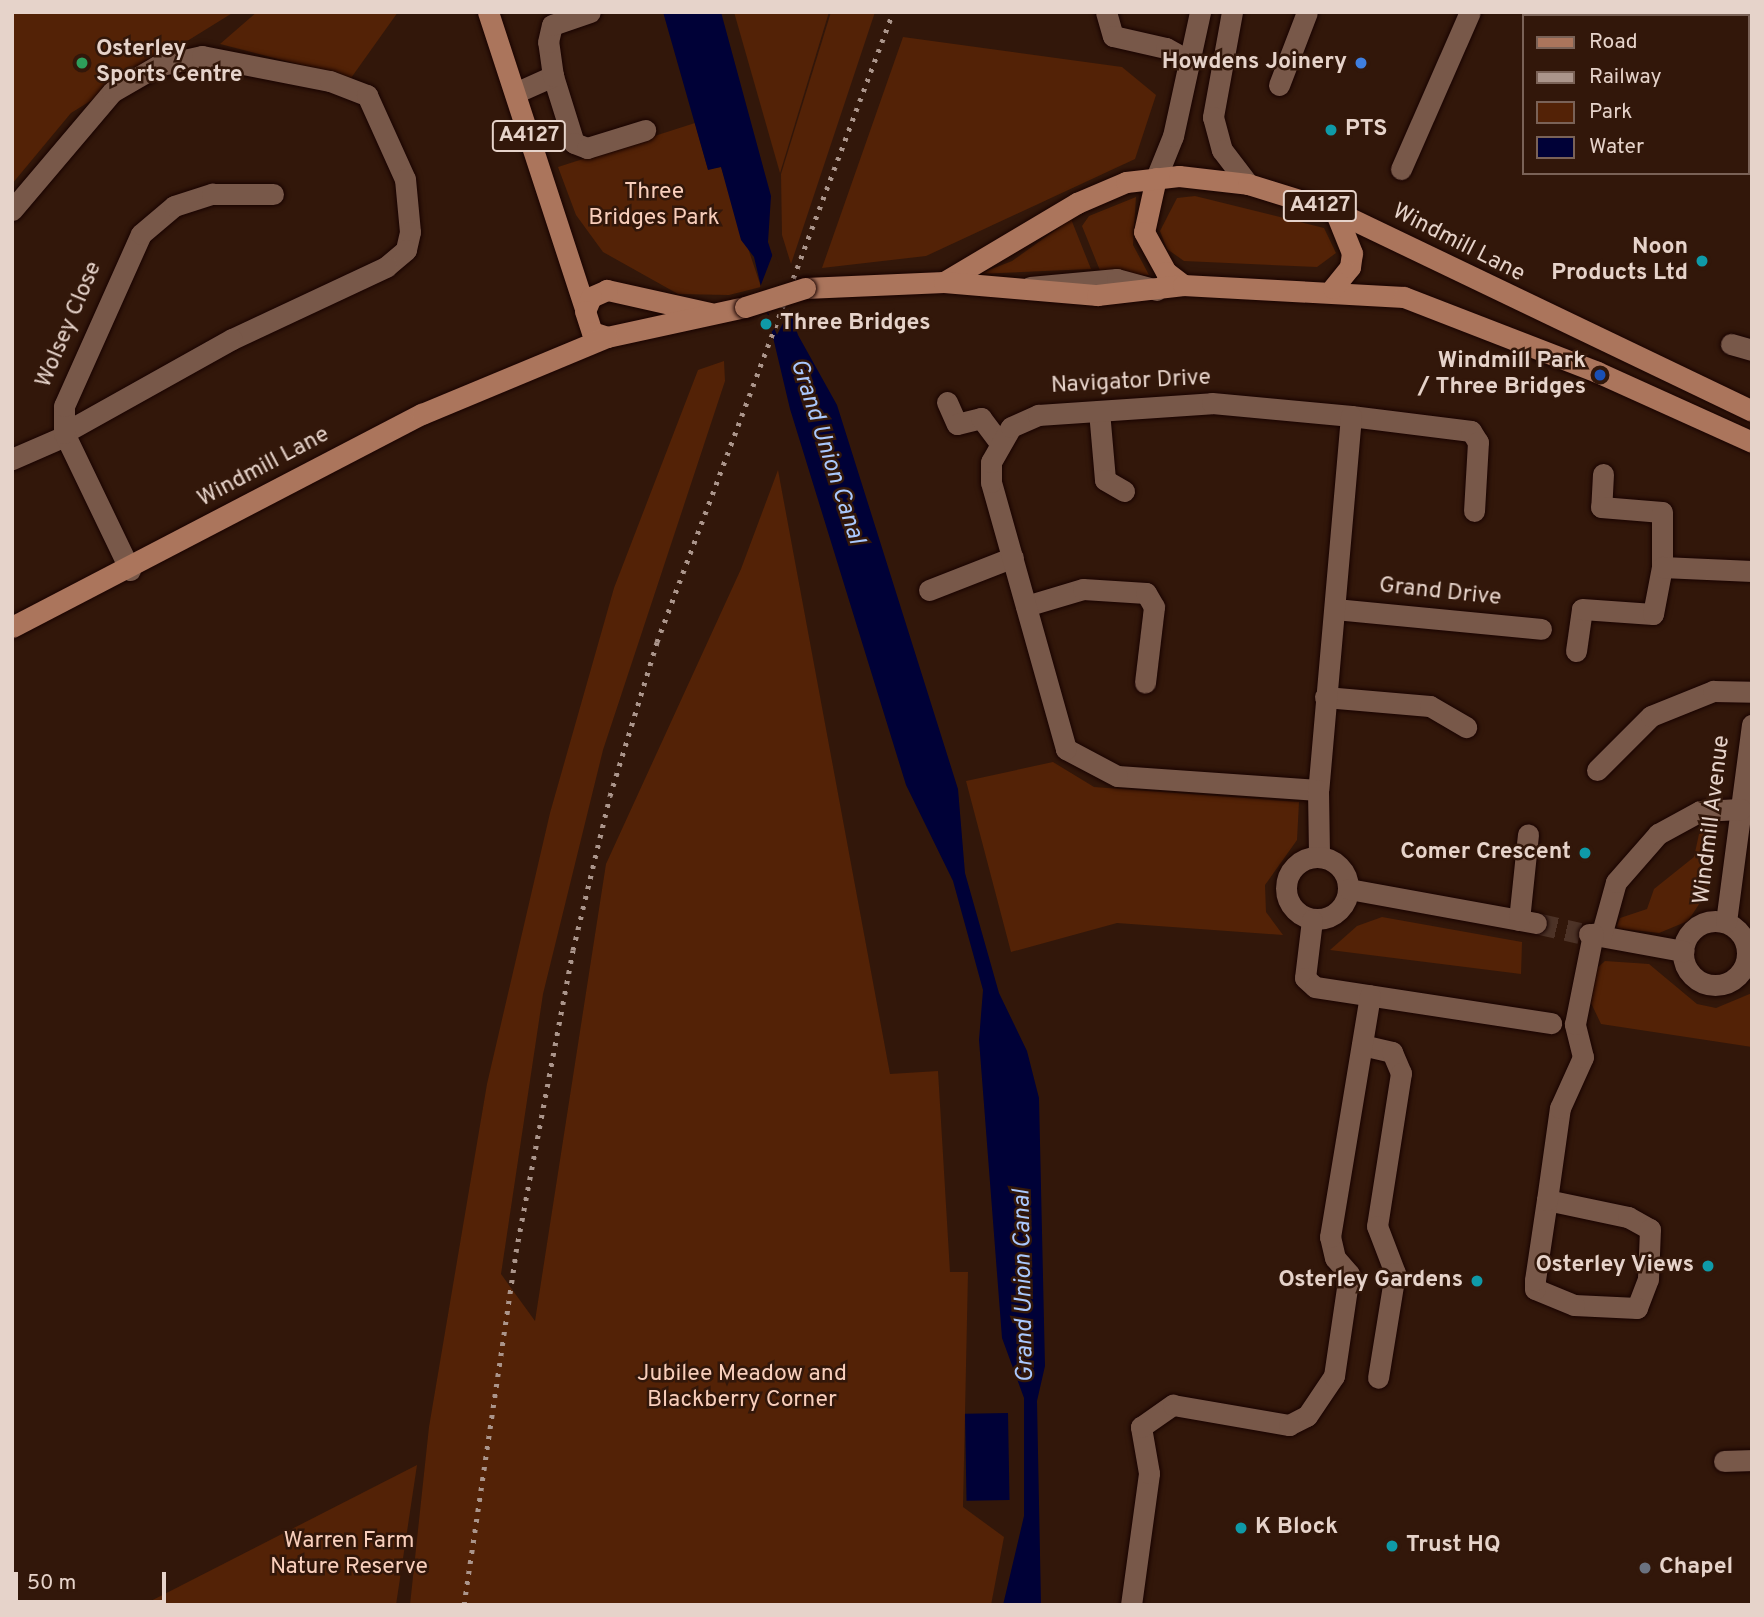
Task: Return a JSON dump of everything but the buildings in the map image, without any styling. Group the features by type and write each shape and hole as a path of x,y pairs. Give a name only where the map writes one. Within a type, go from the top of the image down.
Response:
{"main road":[{"name":"A4127","path":"488,12 574,259 586,315"},
{"name":"Windmill Lane","path":"944,282 1084,199 1156,178 1248,184 1335,211 1752,411"},
{"path":"1156,178 1144,232 1166,272 1183,285"},
{"path":"1333,288 1344,278 1352,253 1335,211"},
{"name":"A4127","path":"574,259 614,292"},
{"name":"Windmill Lane","path":"12,627 130,570 422,414 544,367 613,336 746,307 805,288 944,282 1018,291 1157,290 1183,285 1333,288 1404,297 1454,314 1752,442"},
{"name":"Windmill Lane","path":"544,367 586,315 614,292 710,313"},
{"path":"586,315 613,336 631,314 614,292"}],"street":[{"path":"590,12 552,25 548,41 553,76 574,143 587,148 645,131"},
{"path":"1106,12 1113,36 1166,48 1191,62"},
{"path":"1156,178 1191,62 1200,12"},
{"path":"1232,12 1213,117 1222,150 1248,184"},
{"path":"1279,85 1307,12"},
{"path":"1401,169 1470,12"},
{"path":"12,210 112,92 156,66 202,56 330,81 367,95 405,179 411,232 406,250 386,267 232,339 65,434 12,459"},
{"path":"515,93 553,76"},
{"name":"Wolsey Close","path":"65,434 64,406 141,234 174,206 212,194 273,194"},
{"path":"1731,344 1752,350"},
{"path":"947,402 957,424 981,418 999,442 991,482 1066,749 1117,776 1318,790"},
{"name":"Navigator Drive","path":"999,442 1011,427 1038,415 1212,403 1351,416 1471,432 1478,442 1474,511"},
{"path":"1099,411 1105,480 1124,491"},
{"path":"1319,857 1318,790 1351,416"},
{"path":"65,434 130,570"},
{"path":"1577,651 1581,609 1653,614 1662,567 1662,512 1601,507 1603,474"},
{"path":"929,590 1013,557"},
{"path":"1662,567 1752,571"},
{"path":"1026,606 1083,589 1146,593 1154,607 1144,682"},
{"name":"Grand Drive","path":"1335,609 1541,629"},
{"path":"1597,769 1651,716 1713,691 1752,692"},
{"path":"1325,697 1430,706 1466,727"},
{"name":"Windmill Avenue","path":"1726,922 1752,725"},
{"path":"1547,1200 1628,1217 1650,1229 1648,1279 1637,1308 1574,1305 1535,1289 1547,1200 1560,1108 1583,1057 1575,1024 1592,934 1616,882 1658,834 1700,811 1741,809"},
{"path":"1349,889 1528,921 1528,834"},
{"path":"1319,857 1340,867 1349,889 1337,913 1312,920 1295,911 1287,885 1297,864 1319,857"},
{"path":"1312,920 1305,978 1315,987 1551,1023"},
{"path":"1726,922 1742,935 1749,959 1730,982 1711,985 1688,971 1683,951 1695,928 1726,922"},
{"path":"1592,934 1683,951"},
{"path":"1130,1605 1149,1473 1141,1427 1173,1405 1289,1425 1307,1416 1334,1376 1349,1274 1335,1258 1330,1237 1370,995"},
{"path":"1362,1045 1392,1052 1401,1073 1377,1226 1395,1273 1378,1378"},
{"path":"1724,1461 1752,1460"}],"green space":[{"name":"Osterley Sports Centre","path":"12,12 234,12 71,113 12,184"},
{"path":"257,12 398,12 351,78 220,44"},
{"path":"734,12 829,12 780,173"},
{"path":"831,12 875,12 791,264 782,235 781,174"},
{"path":"903,37 1122,67 1156,95 1135,159 926,256 822,268"},
{"name":"Three Bridges Park","path":"695,123 708,169 721,167 761,287 729,295 678,294 603,252 576,215 558,167"},
{"path":"1195,196 1324,228 1336,253 1317,267 1184,261 1167,249 1160,231 1177,198"},
{"path":"1136,197 1133,245 1149,275 1101,273 1082,226 1089,216"},
{"path":"1071,219 1091,269 979,274 1012,261"},
{"name":"Jubilee Meadow and Blackberry Corner","path":"724,361 725,381 603,750 543,994 501,1274 535,1321 606,864 741,569 778,470 890,1074 938,1071 950,1272 968,1272 963,1507 1004,1537 991,1605 410,1605 429,1427 487,1084 550,813 614,588 698,370"},
{"path":"1053,762 1094,787 1299,802 1297,840 1265,885 1266,912 1283,935 1117,923 1011,952 966,781"},
{"path":"1713,828 1718,835 1711,843 1707,892 1688,921 1659,933 1616,928 1620,918 1647,909 1654,889 1694,857 1699,834"},
{"path":"1382,917 1522,942 1521,974 1330,950 1357,926"},
{"path":"1605,961 1649,964 1697,1004 1716,1008 1752,993 1752,1047 1601,1024 1591,1003 1596,969"},
{"name":"Warren Farm Nature Reserve","path":"417,1465 396,1605 143,1605"}],"water":[{"name":"Grand Union Canal","path":"663,12 721,12 771,196 768,242 798,335 837,405 958,789 965,873 999,993 1027,1051 1039,1098 1045,1366 1037,1401 1041,1605 1003,1605 1024,1516 1024,1398 1002,1338 979,1040 983,990 953,881 906,785 790,409 754,257 741,240 721,167 708,170"},
{"path":"1008,1413 1010,1500 967,1501 965,1414"}],"pier":[{"path":"774,251 792,305 777,335 759,290"}],"tunnel":[{"path":"1536,923 1580,933"}],"railway":[{"path":"464,1605 516,1252 573,950 610,796 657,642 893,12"}],"place":[{"name":"Osterley Sports Centre","path":"82,63"},
{"name":"Howdens Joinery","path":"1361,63"},
{"name":"PTS","path":"1331,130"},
{"name":"Noon Products Ltd","path":"1702,261"},
{"name":"Three Bridges","path":"766,324"},
{"name":"Windmill Park / Three Bridges","path":"1600,375"},
{"name":"Comer Crescent","path":"1585,853"},
{"name":"Osterley Views","path":"1708,1266"},
{"name":"Osterley Gardens","path":"1477,1281"},
{"name":"K Block","path":"1241,1528"},
{"name":"Trust HQ","path":"1392,1546"},
{"name":"Chapel","path":"1645,1568"}]}
